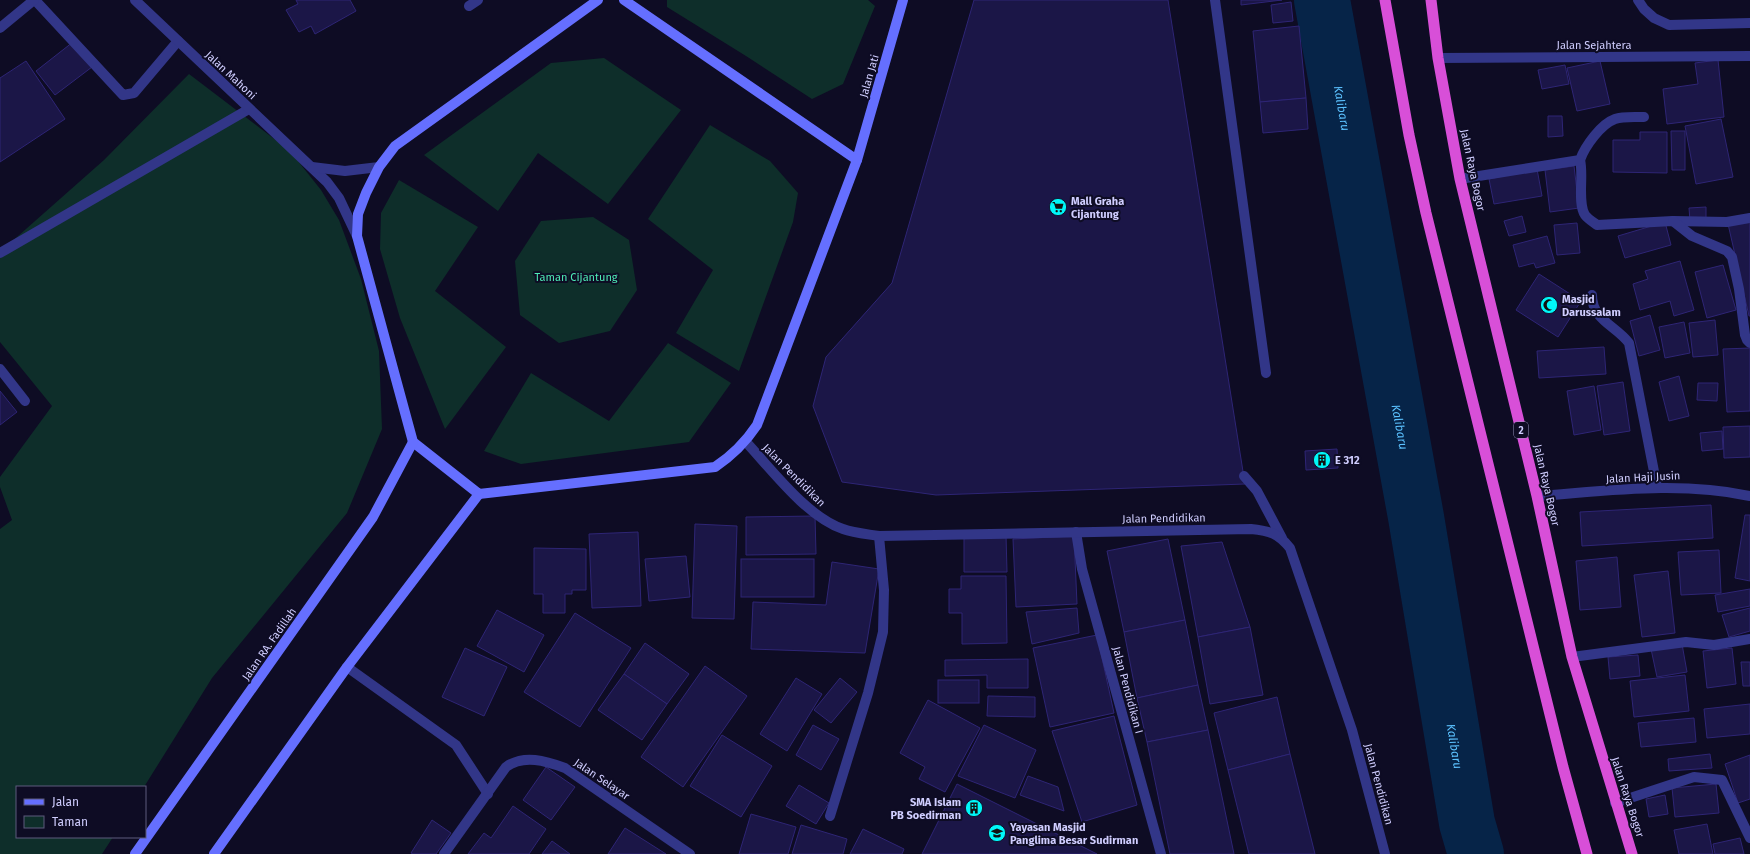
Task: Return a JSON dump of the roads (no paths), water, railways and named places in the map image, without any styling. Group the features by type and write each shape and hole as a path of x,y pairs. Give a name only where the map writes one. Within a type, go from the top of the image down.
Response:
{"highway":[{"path":"1385,0 1409,135 1426,212 1563,767 1587,854"},
{"name":"Jalan Raya Bogor","path":"1431,0 1438,58 1460,179 1536,496 1572,657 1615,803 1632,854"}],"main road":[{"path":"214,854 347,667 480,494 413,442 357,236 358,214 378,167 394,146 598,0"},
{"path":"624,0 857,160"},
{"name":"Jalan Jati","path":"480,494 715,467 733,455 746,442 757,425 857,160 903,0"},
{"name":"Jalan RA. Fadillah","path":"135,854 373,517 413,442"}],"street":[{"path":"0,28 35,0 123,95 134,93 178,41"},
{"name":"Jalan Mahoni","path":"134,0 312,167 339,198 357,236"},
{"path":"1215,0 1266,373"},
{"path":"1638,0 1644,9 1654,18 1669,25 1750,23"},
{"name":"Jalan Sejahtera","path":"1438,58 1750,56"},
{"path":"0,253 249,109"},
{"path":"1644,117 1615,119 1608,123 1592,138 1584,150 1580,160 1582,172 1582,208 1585,216 1597,225 1673,221 1726,222 1750,218"},
{"path":"1460,179 1580,160"},
{"path":"312,167 345,171 378,167"},
{"path":"1673,221 1692,236 1726,251 1732,257 1739,289 1745,335 1750,343"},
{"path":"1592,295 1592,303 1595,312 1622,334 1629,343 1657,487"},
{"path":"0,369 25,401"},
{"name":"Jalan Pendidikan","path":"746,442 800,500 818,516 843,530 879,536 1251,528 1268,531 1282,538 1290,548 1352,730 1385,854"},
{"path":"1244,476 1257,491 1282,538"},
{"name":"Jalan Haji Jusin","path":"1536,496 1657,487 1694,487 1721,490 1750,496"},
{"name":"Jalan Pendidikan I","path":"1076,532 1082,569 1160,854"},
{"path":"830,816 868,693 883,632 884,590 879,536"},
{"path":"1572,657 1686,642 1714,645 1750,639"},
{"path":"347,667 456,745 488,794"},
{"name":"Jalan Selayar","path":"444,854 506,767 515,761 543,760 566,768 687,852"},
{"path":"1615,803 1694,776 1722,780 1750,838"}],"waterway":[{"name":"Kalibaru","path":"1322,0 1416,517 1467,823 1476,854"}],"place":[{"name":"Mall Graha Cijantung","path":"1058,207"},
{"name":"Masjid Darussalam","path":"1549,305"},
{"name":"E 312","path":"1322,460"},
{"name":"SMA Islam PB Soedirman","path":"974,808"},
{"name":"Yayasan Masjid Panglima Besar Sudirman","path":"997,833"}],"park label":[{"name":"Taman Cijantung","path":"576,277"}]}
